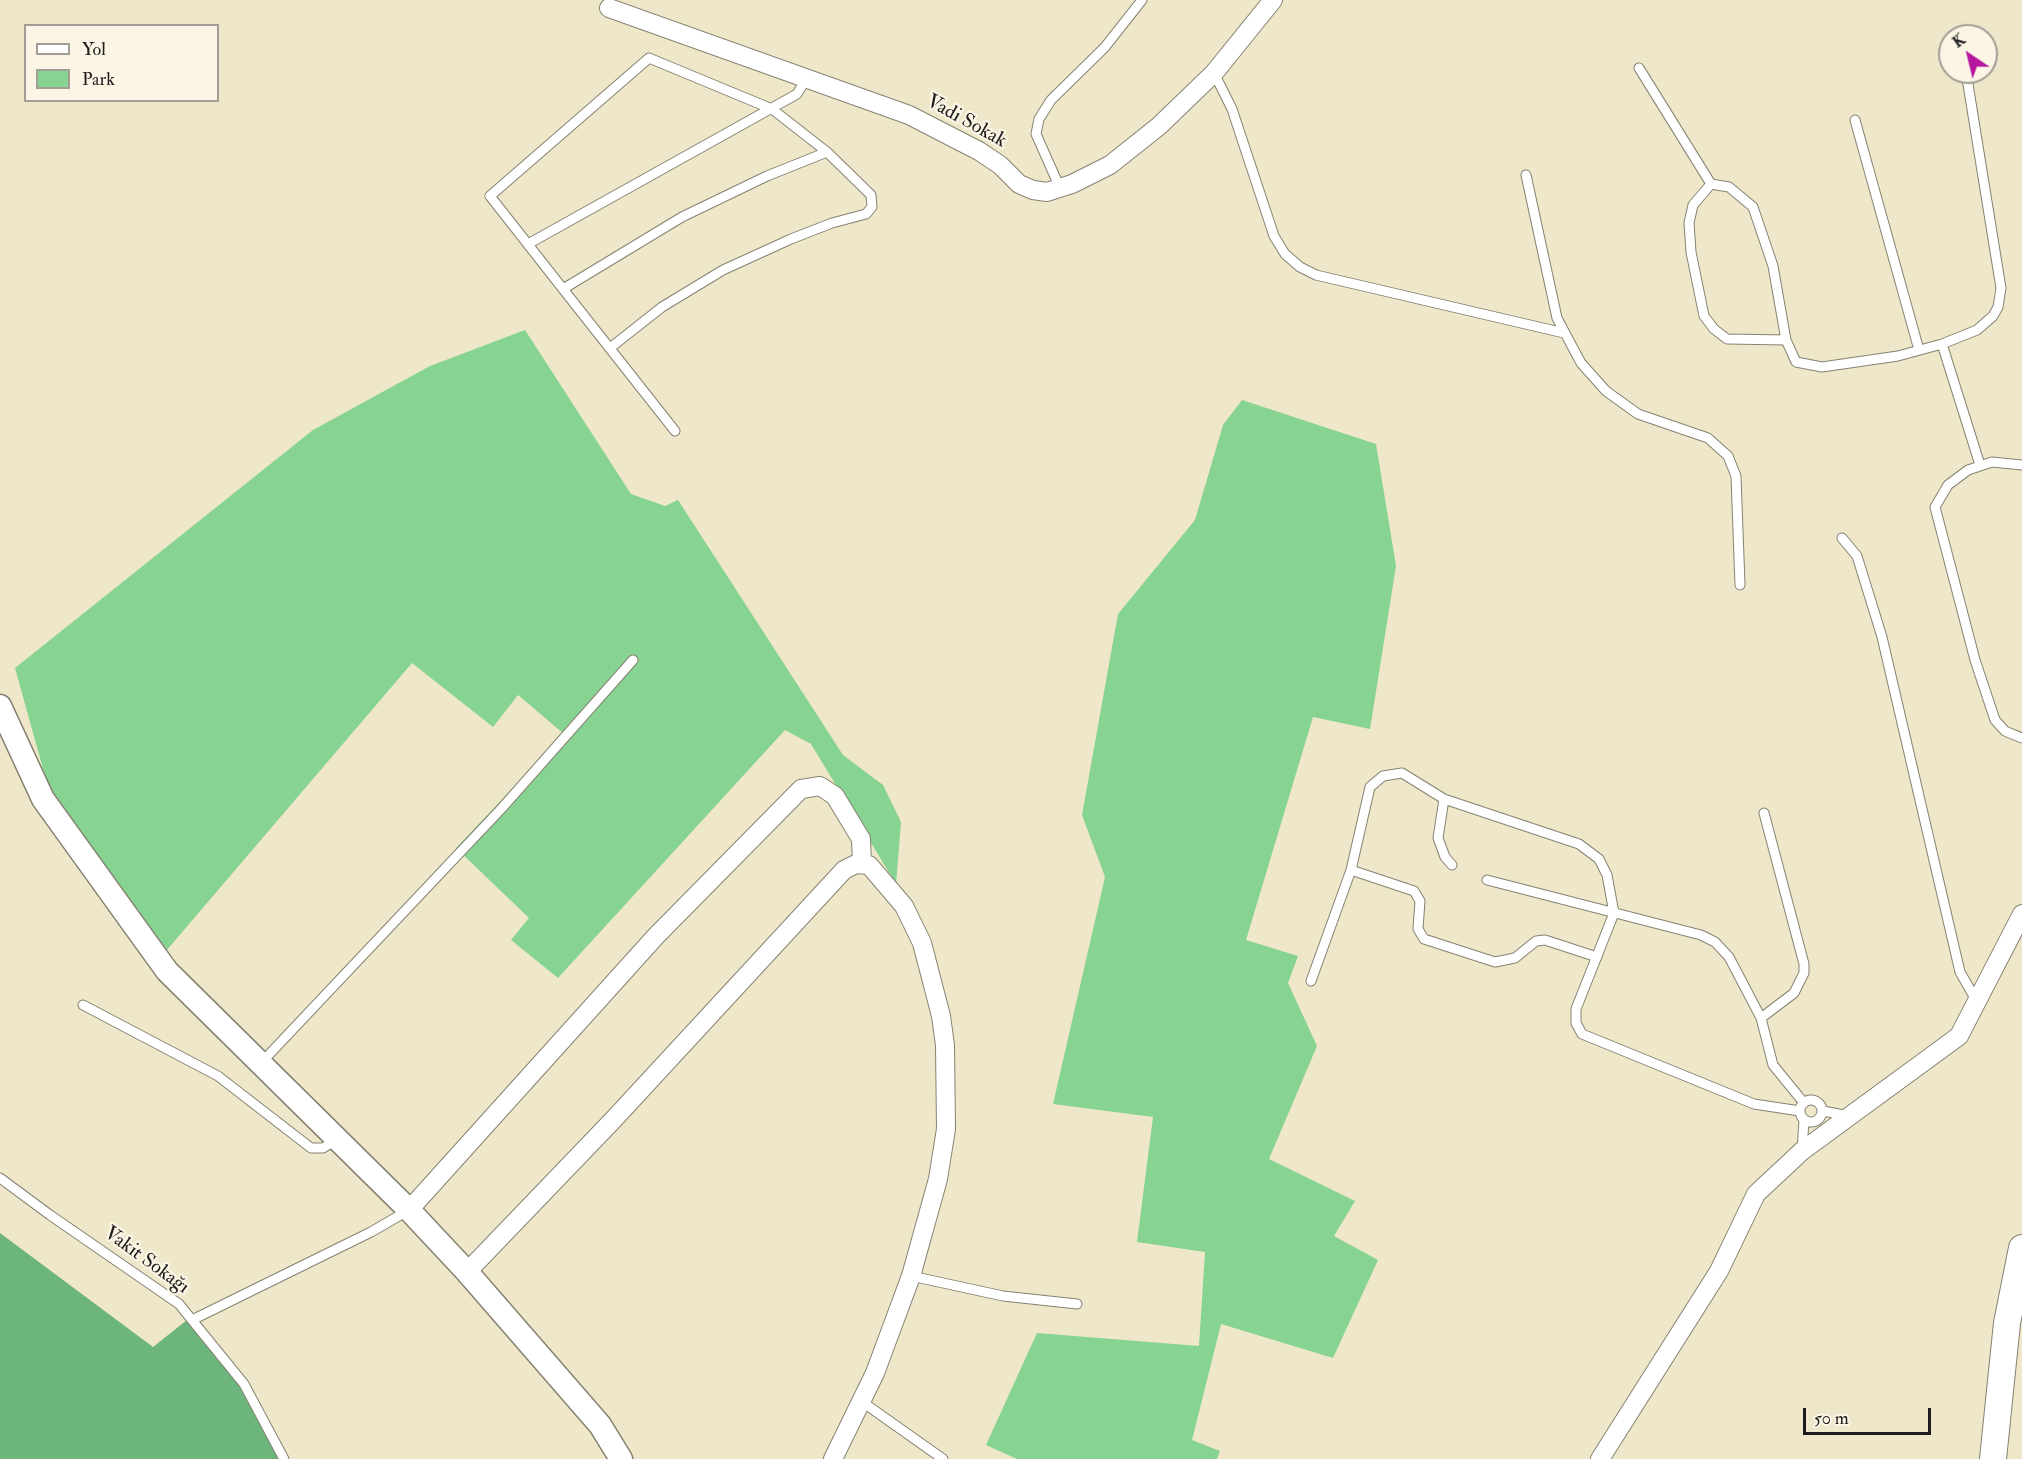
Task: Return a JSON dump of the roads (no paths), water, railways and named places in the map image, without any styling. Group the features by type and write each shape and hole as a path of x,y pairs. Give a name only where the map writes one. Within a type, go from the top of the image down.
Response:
{"main road":[{"path":"1993,1459 2007,1323 2022,1248"}],"street":[{"name":"Vadi Sokak","path":"609,8 933,126 1000,165 1012,178 1026,187 1047,192 1110,165 1159,126 1214,73 1273,0"},
{"path":"0,706 43,800 167,970 410,1210 600,1425 621,1459"},
{"path":"410,1210 656,936 801,789 820,786 836,796 861,839 862,864"},
{"path":"467,1272 614,1119 844,870 856,864 874,869 904,906 914,924 928,962 945,1045 947,1104 942,1154 926,1228 911,1276 891,1333 833,1459"},
{"path":"1600,1459 1719,1271 1755,1194 1802,1151 1959,1036 2022,914"}],"lane":[{"path":"1060,188 1036,134 1044,109 1105,47 1142,0"},
{"path":"610,348 662,307 723,270 790,239 870,211 873,203 871,195 827,152 771,109 649,58 490,196 563,289 675,430"},
{"path":"1639,68 1711,184 1729,188 1753,207 1773,266 1786,340 1796,362 1822,367 1942,344 1986,324 1993,316 2001,297 2001,288 1968,84"},
{"path":"1214,73 1232,108 1274,236 1285,254 1300,267 1316,275 1564,333"},
{"path":"528,244 798,94 806,79"},
{"path":"1855,120 1919,350"},
{"path":"563,289 682,217 767,176 827,152"},
{"path":"1526,175 1557,318 1592,376 1621,403 1638,414 1708,438 1728,456 1736,476 1740,585"},
{"path":"1711,184 1693,204 1689,223 1691,252 1704,316 1714,329 1727,339 1786,340"},
{"path":"1942,344 1980,465"},
{"path":"2022,465 2005,462 1980,465 1958,476 1941,495 1935,507 1975,660 1995,720 2005,731 2022,738"},
{"path":"1842,538 1857,556 1882,637 1960,972 1976,1000"},
{"path":"260,1064 502,808 633,660"},
{"path":"1311,981 1351,870 1370,787 1376,780 1390,774 1402,773 1444,799 1553,834 1587,848 1604,867 1614,913 1576,1009 1576,1023 1582,1034 1754,1104 1803,1111"},
{"path":"1444,799 1438,838 1445,857 1452,865"},
{"path":"1761,1018 1794,993 1804,973 1804,964 1764,813"},
{"path":"1351,870 1414,891 1420,901 1418,929 1424,939 1435,943 1495,962 1515,958 1530,944 1540,940 1597,957"},
{"path":"1487,880 1701,935 1715,942 1729,957 1761,1018 1773,1065 1803,1111 1814,1122 1821,1116 1822,1111 1818,1102 1808,1100 1803,1111 1802,1151"},
{"path":"83,1005 218,1076 311,1148 323,1148 338,1139"},
{"path":"1822,1111 1850,1116"},
{"name":"Vakit Sokağı","path":"0,1178 179,1304 244,1384 284,1459"},
{"path":"192,1320 371,1232 410,1210"},
{"path":"911,1276 1003,1296 1077,1304"},
{"path":"861,1401 943,1459"}]}
